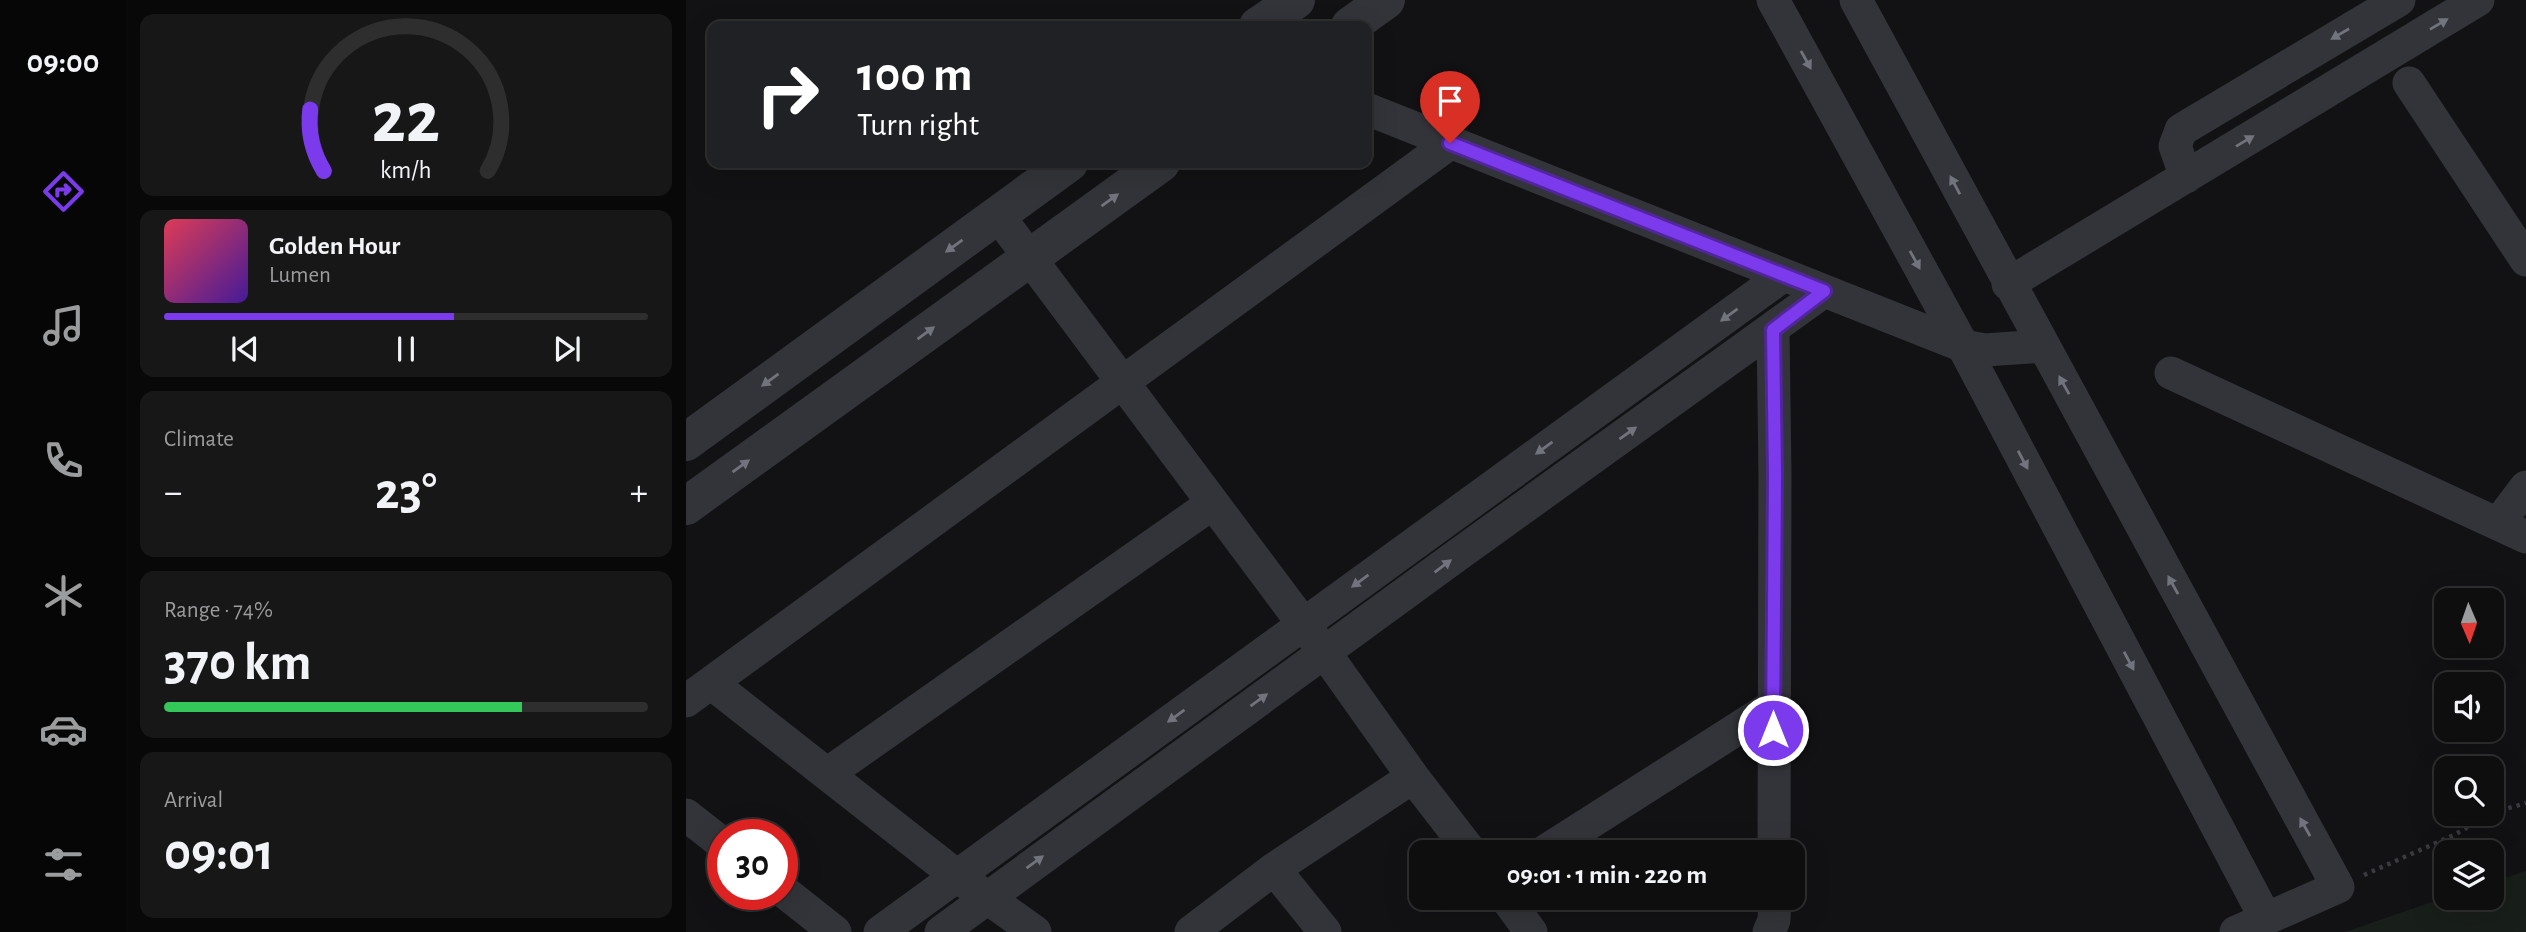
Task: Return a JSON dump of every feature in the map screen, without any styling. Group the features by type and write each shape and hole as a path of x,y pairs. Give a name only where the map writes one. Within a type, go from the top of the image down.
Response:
{"street":[{"path":"1265,21 1296,0"},
{"path":"1357,21 1387,0"},
{"path":"1773,0 1962,346 2266,919"},
{"path":"1856,0 2338,887 2236,932"},
{"path":"2186,177 2175,146 2181,130 2399,0"},
{"path":"2008,284 2478,0"},
{"path":"2409,83 2526,260"},
{"path":"1372,111 1962,346 1985,350 2043,346"},
{"path":"1035,932 957,876 827,774 698,692 1450,143"},
{"path":"686,442 1062,168"},
{"path":"686,506 1154,168"},
{"path":"997,214 1462,840"},
{"path":"880,932 1784,275"},
{"path":"941,932 1824,291"},
{"path":"1773,330 1774,840"},
{"path":"2171,373 2512,530 2526,488"},
{"path":"1481,494 1505,521"},
{"path":"827,774 1213,503"},
{"path":"1563,840 1773,706"},
{"path":"1191,932 1274,869 1413,777"},
{"path":"686,815 707,831"},
{"path":"1274,869 1325,932"},
{"path":"798,903 835,932"},
{"path":"1515,910 1531,932"},
{"path":"1769,932 1774,910"}],"path":[{"path":"2504,809 2526,803"},
{"path":"2338,887 2469,826"}],"shaded area":[{"path":"2526,871 2526,932 2345,932 2434,901 2434,910 2504,910 2504,878"}],"route":[{"path":"1450,143 1824,291 1773,330 1773,730"}]}
